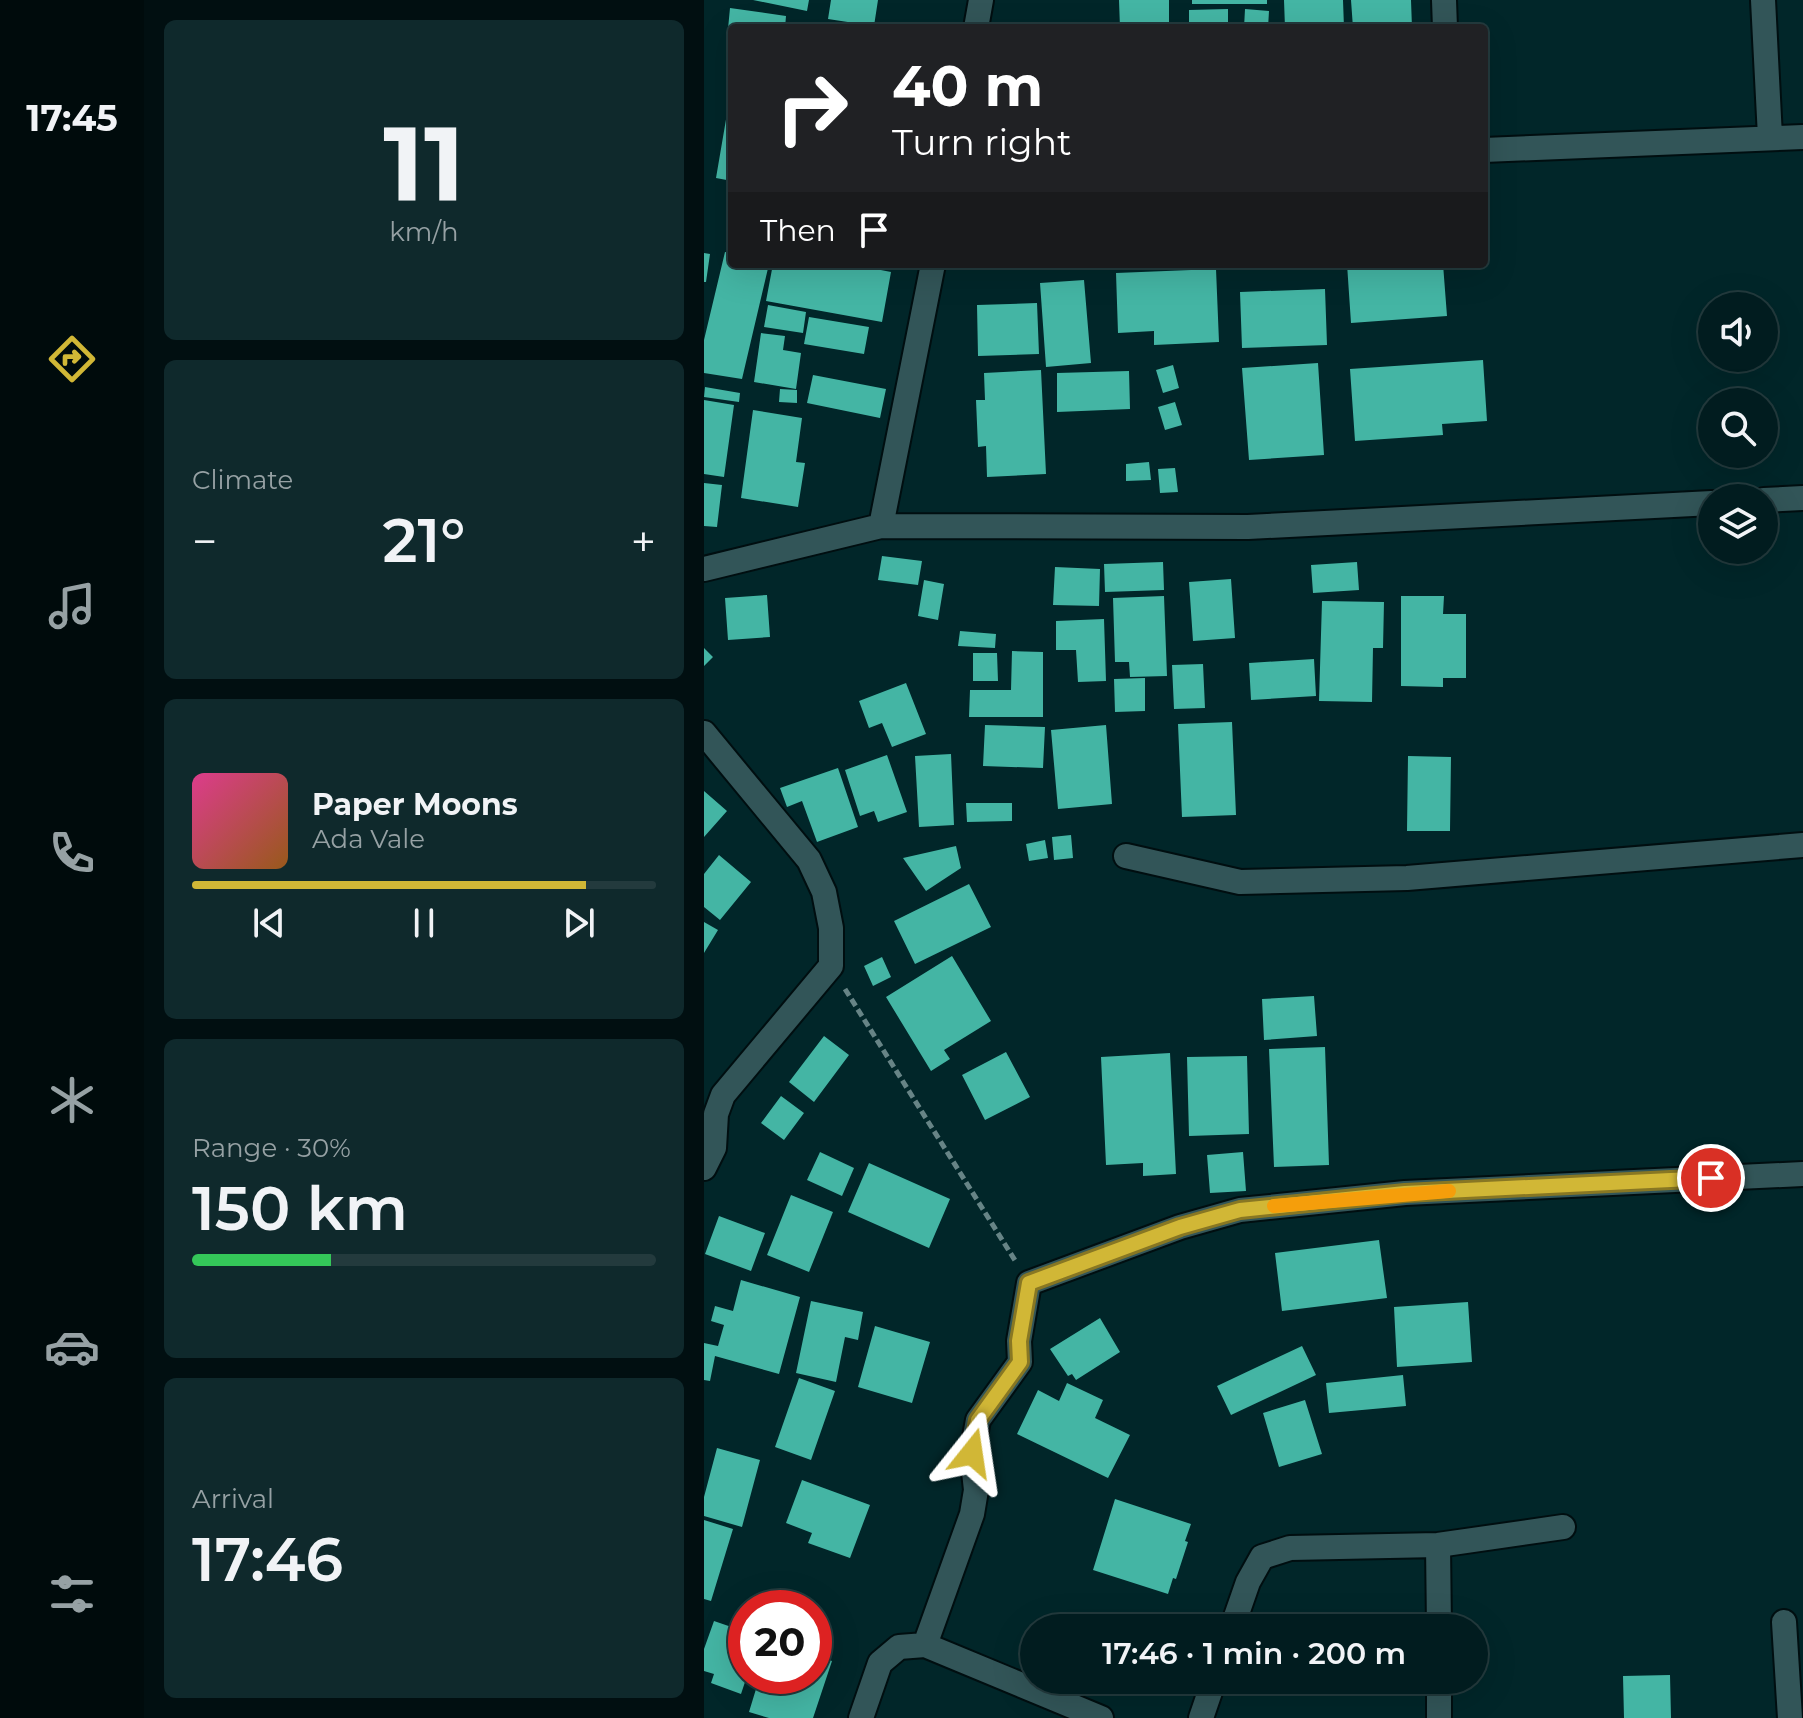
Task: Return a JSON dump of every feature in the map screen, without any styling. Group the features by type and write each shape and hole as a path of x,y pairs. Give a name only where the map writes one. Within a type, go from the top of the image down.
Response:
{"street":[{"path":"977,24 981,0"},
{"path":"1444,0 1445,24"},
{"path":"1763,0 1770,137"},
{"path":"1488,150 1803,137"},
{"path":"881,526 932,268"},
{"path":"1778,499 1803,498"},
{"path":"704,569 881,526 1248,527 1698,504"},
{"path":"704,733 809,860 824,892 831,928 831,966 723,1095 716,1114 714,1148 704,1168"},
{"path":"1126,856 1240,882 1407,878 1803,845"},
{"path":"925,1645 972,1514 976,1490 972,1453 978,1420 1020,1362 1019,1341 1029,1283 1180,1227 1240,1210 1405,1193 1803,1174"},
{"path":"1237,1614 1248,1582 1262,1557 1290,1548 1438,1545 1563,1527"},
{"path":"1438,1545 1439,1614"},
{"path":"1784,1622 1790,1718"},
{"path":"861,1718 880,1663 899,1647 925,1645 1101,1718"},
{"path":"1201,1718 1209,1694"},
{"path":"1439,1694 1439,1718"}],"path":[{"path":"831,966 1029,1283"}],"building":[{"path":"753,0 809,0 807,11"},
{"path":"831,0 878,0 874,24 828,19"},
{"path":"1119,0 1169,0 1169,24 1120,24"},
{"path":"1192,0 1267,0 1267,4 1192,4"},
{"path":"1284,0 1343,0 1344,24 1285,24"},
{"path":"1351,0 1411,0 1412,24 1353,24"},
{"path":"730,8 786,16 785,24 728,24"},
{"path":"1228,9 1228,24 1189,24 1189,10"},
{"path":"1245,9 1269,11 1268,24 1244,24"},
{"path":"728,108 728,180 716,178"},
{"path":"725,252 728,252 728,268 768,268 742,379 704,373 704,340"},
{"path":"704,253 710,254 706,282 704,282"},
{"path":"772,268 870,268 891,272 882,322 766,301"},
{"path":"1347,268 1443,268 1447,316 1351,323"},
{"path":"1216,269 1219,342 1154,345 1154,331 1118,333 1116,273"},
{"path":"1084,280 1091,363 1046,367 1040,283"},
{"path":"1325,289 1327,345 1242,348 1240,292"},
{"path":"1037,303 1039,354 978,356 977,305"},
{"path":"768,305 806,312 803,333 764,327"},
{"path":"809,317 869,327 864,354 804,344"},
{"path":"761,333 785,336 783,350 801,353 796,389 754,382"},
{"path":"1483,360 1487,421 1442,424 1443,435 1355,441 1350,369"},
{"path":"1318,363 1324,455 1249,460 1242,368"},
{"path":"1173,365 1179,388 1163,393 1156,370"},
{"path":"1041,370 1046,474 987,477 986,446 978,447 976,400 985,400 984,373"},
{"path":"1129,371 1130,409 1057,412 1057,373"},
{"path":"813,375 886,389 880,418 807,403"},
{"path":"705,387 740,393 739,402 704,397"},
{"path":"780,389 797,390 797,403 779,402"},
{"path":"704,400 734,405 724,477 704,474"},
{"path":"1175,402 1182,425 1165,430 1158,407"},
{"path":"753,410 802,418 796,462 805,463 798,507 741,498"},
{"path":"1149,462 1151,480 1126,481 1126,464"},
{"path":"1175,468 1178,492 1160,493 1158,469"},
{"path":"704,483 722,485 717,527 704,526"},
{"path":"882,556 922,561 918,585 878,580"},
{"path":"1163,562 1164,590 1105,592 1104,564"},
{"path":"1357,562 1359,590 1313,593 1311,565"},
{"path":"1055,567 1100,569 1099,606 1053,605"},
{"path":"1231,579 1235,638 1193,641 1189,582"},
{"path":"924,580 944,584 938,620 918,616"},
{"path":"767,595 770,637 728,640 725,598"},
{"path":"1164,596 1167,676 1130,677 1129,662 1115,662 1113,598"},
{"path":"1401,596 1444,596 1443,614 1466,614 1466,678 1443,678 1443,687 1401,686"},
{"path":"1322,601 1384,602 1383,648 1373,648 1372,702 1319,701"},
{"path":"1104,619 1106,681 1078,682 1076,650 1056,650 1056,621"},
{"path":"960,631 996,634 995,648 958,646"},
{"path":"704,648 713,657 704,666"},
{"path":"1012,651 1043,652 1043,717 969,717 970,690 1011,690"},
{"path":"973,653 997,653 998,681 973,681"},
{"path":"1314,659 1316,696 1251,700 1249,663"},
{"path":"1203,664 1205,708 1174,709 1172,665"},
{"path":"1145,678 1145,711 1115,712 1114,679"},
{"path":"906,683 926,734 892,747 882,723 869,728 859,701"},
{"path":"1232,722 1236,815 1182,817 1178,724"},
{"path":"985,725 1045,727 1043,768 983,766"},
{"path":"1106,725 1112,804 1058,809 1051,730"},
{"path":"951,754 954,825 919,827 915,756"},
{"path":"887,755 907,812 878,822 874,811 860,816 845,770"},
{"path":"1408,756 1451,757 1450,831 1407,831"},
{"path":"838,768 858,827 817,842 802,801 787,807 780,788"},
{"path":"704,791 727,811 704,837"},
{"path":"966,803 1012,803 1012,821 967,822"},
{"path":"1071,835 1073,858 1054,860 1052,837"},
{"path":"1045,840 1048,858 1029,861 1026,844"},
{"path":"956,846 961,868 926,891 903,858"},
{"path":"719,855 751,882 720,920 704,907 704,874"},
{"path":"969,884 991,927 915,964 894,921"},
{"path":"704,922 718,930 704,953"},
{"path":"952,956 991,1021 944,1050 950,1059 931,1071 886,997"},
{"path":"882,957 891,977 873,986 864,966"},
{"path":"1314,996 1317,1036 1264,1040 1262,999"},
{"path":"824,1036 849,1055 814,1102 789,1082"},
{"path":"1325,1047 1329,1165 1274,1167 1269,1049"},
{"path":"1006,1052 1030,1097 985,1120 962,1075"},
{"path":"1170,1053 1176,1174 1143,1176 1143,1163 1106,1165 1101,1057"},
{"path":"1247,1056 1249,1134 1189,1136 1187,1057"},
{"path":"781,1096 804,1113 784,1140 761,1123"},
{"path":"820,1152 854,1168 842,1196 807,1180"},
{"path":"1243,1152 1246,1191 1210,1193 1207,1155"},
{"path":"869,1163 950,1199 929,1248 848,1212"},
{"path":"791,1195 833,1212 809,1272 767,1255"},
{"path":"719,1216 765,1233 751,1271 705,1254"},
{"path":"1379,1240 1387,1298 1282,1311 1275,1253"},
{"path":"741,1280 800,1297 779,1374 715,1356 710,1381 704,1380 704,1343 718,1346 724,1325 711,1321 715,1306 733,1311"},
{"path":"811,1301 863,1312 858,1340 845,1337 836,1382 796,1373"},
{"path":"1468,1302 1472,1362 1397,1367 1394,1307"},
{"path":"1100,1318 1120,1352 1076,1380 1072,1374 1068,1376 1050,1349"},
{"path":"875,1326 930,1342 912,1403 858,1387"},
{"path":"1302,1346 1316,1375 1231,1415 1217,1386"},
{"path":"1403,1375 1406,1406 1329,1413 1326,1383"},
{"path":"799,1378 835,1391 811,1460 775,1447"},
{"path":"1067,1383 1103,1400 1095,1418 1130,1435 1108,1478 1017,1434 1038,1390 1059,1401"},
{"path":"1305,1400 1322,1454 1279,1467 1263,1413"},
{"path":"717,1448 760,1460 742,1527 704,1516 704,1497"},
{"path":"802,1480 870,1505 850,1558 808,1543 812,1533 786,1523"},
{"path":"1115,1499 1191,1524 1176,1579 1173,1578 1168,1594 1093,1570"},
{"path":"704,1520 733,1529 711,1601 704,1599"},
{"path":"714,1621 728,1626 728,1689 711,1683 714,1674 704,1671 704,1649"},
{"path":"1670,1675 1671,1718 1624,1718 1623,1676"},
{"path":"754,1694 821,1694 813,1718 769,1718 749,1712"}],"slow traffic":[{"path":"1274,1206 1449,1191"}],"route":[{"path":"972,1453 978,1420 1020,1362 1019,1341 1029,1283 1180,1227 1240,1210 1405,1193 1711,1178"}]}
